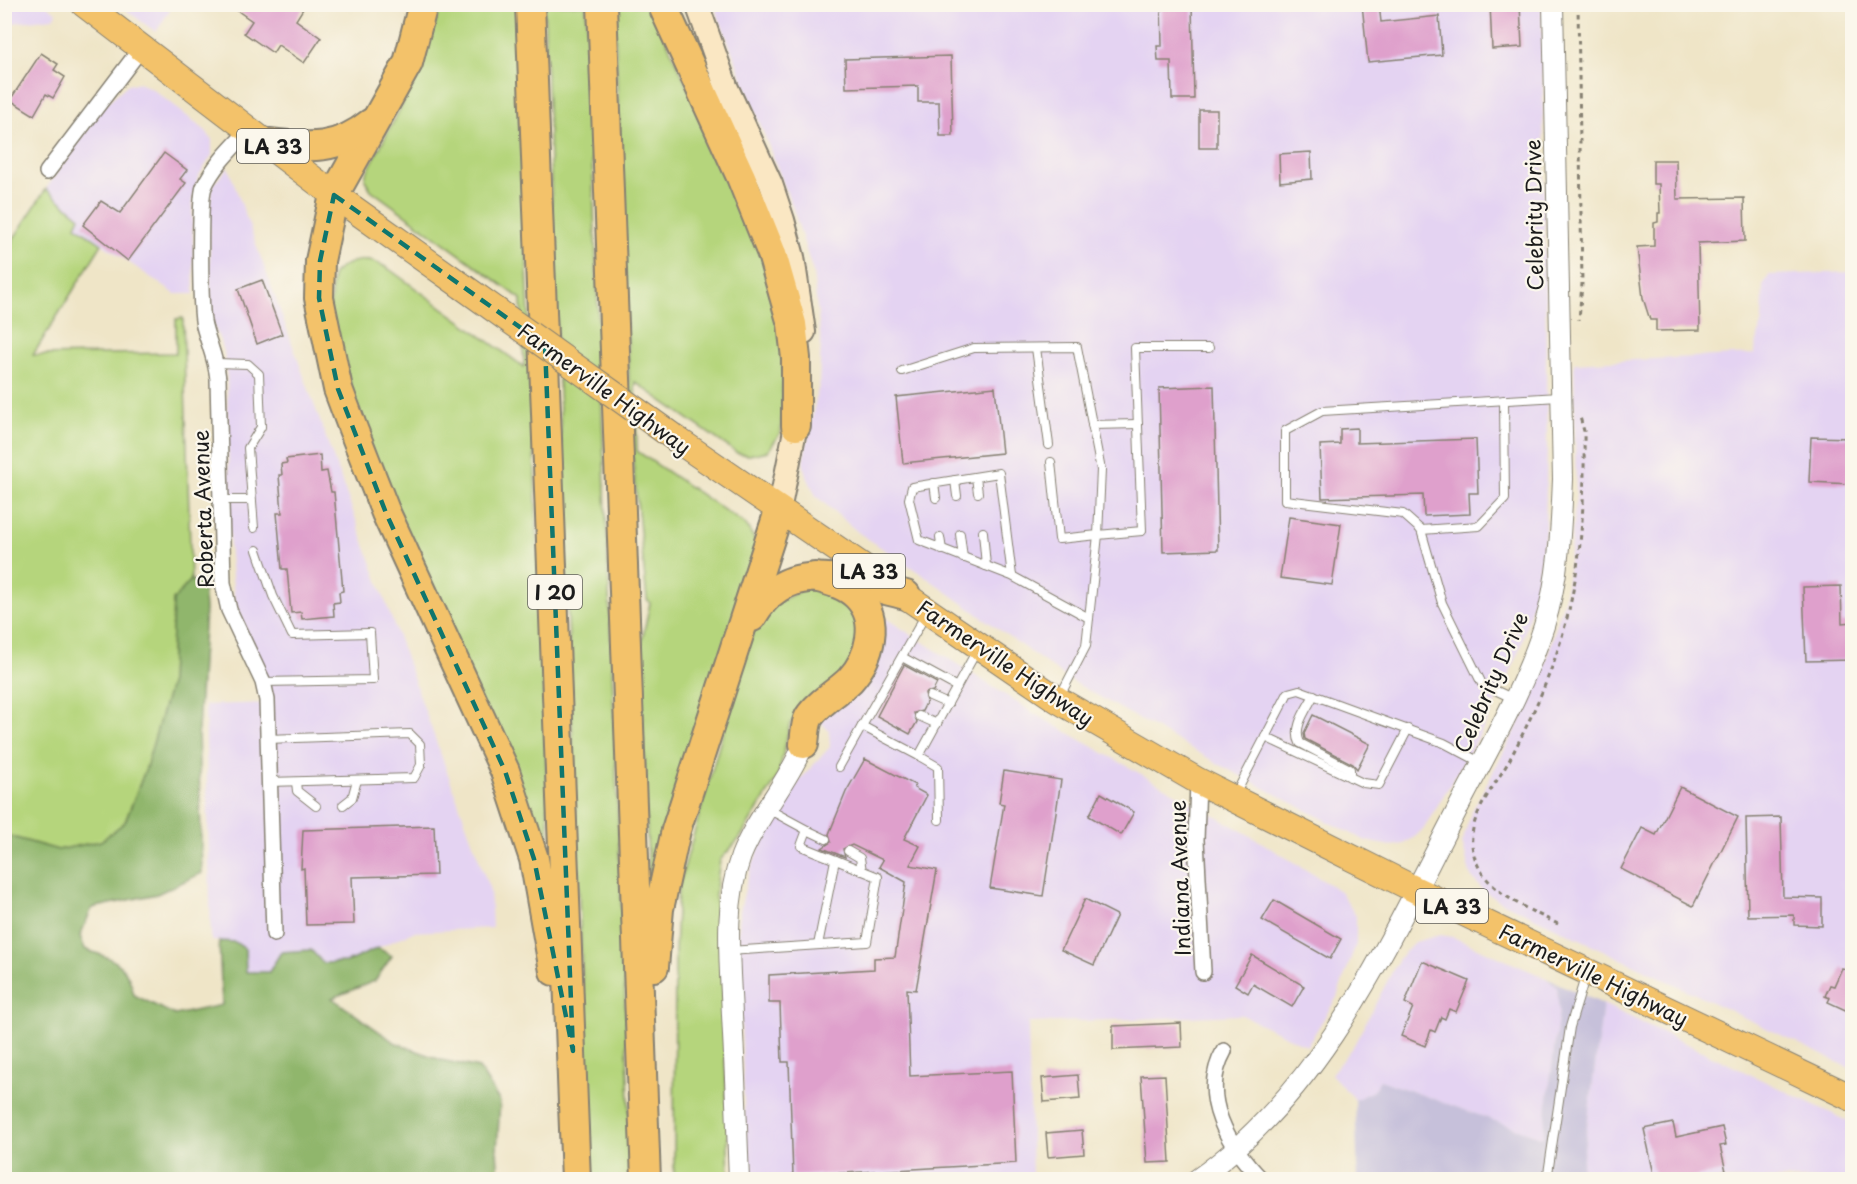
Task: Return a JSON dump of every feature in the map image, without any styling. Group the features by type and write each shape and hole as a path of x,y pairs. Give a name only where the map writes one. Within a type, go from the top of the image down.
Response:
{"highway":[{"path":"423,4 408,63 334,195 320,261 319,298 338,389 386,513 505,771 534,859 556,984 573,1051"},
{"name":"I 20","path":"530,4 573,1051 576,1179"},
{"path":"602,4 647,1179"},
{"path":"662,4 741,177 772,254 792,324 796,358 796,426"},
{"path":"259,136 324,147 344,142 377,117"},
{"path":"647,1179 654,976 664,876 676,830 779,512"},
{"path":"804,744 808,718 850,680 865,659 870,642 868,618 858,597 836,583 815,577"},
{"path":"736,648 757,609 769,594 782,583 798,578 838,579 917,603"}],"main road":[{"name":"Farmerville Highway","path":"84,4 334,195 779,512 1058,700 1233,799 1416,890 1852,1098"},
{"path":"697,4 726,86 771,184 793,257 805,350 802,398 779,512"}],"street":[{"name":"Celebrity Drive","path":"1196,1179 1236,1150 1291,1094 1330,1041 1416,890 1482,763 1514,699 1544,626 1561,534 1561,396 1553,4"},
{"path":"46,172 142,47"},
{"name":"Roberta Avenue","path":"259,136 214,170 203,189 200,211 203,324 216,363 223,583 229,610 263,682 274,934"},
{"path":"739,1179 729,951 733,895 741,857 804,744"},
{"name":"Indiana Avenue","path":"1198,781 1196,840 1203,972"},
{"path":"1224,1051 1216,1069 1219,1122 1236,1150 1262,1179"}],"lane":[{"path":"902,370 974,348 1077,347 1101,470 1098,535 1086,646 1058,700"},
{"path":"1036,348 1049,445"},
{"path":"1051,462 1059,539 1142,531 1135,348 1209,348"},
{"path":"216,363 248,364 259,374 261,427 248,448 250,500 254,528"},
{"path":"1514,699 1482,684 1442,603 1421,530 1403,514 1285,500 1285,431 1322,411 1561,396"},
{"path":"1421,530 1479,526 1505,499 1504,400"},
{"path":"1092,424 1138,424"},
{"path":"1012,576 999,473 912,487 909,499 919,540 1012,576 1089,618"},
{"path":"976,477 978,493"},
{"path":"955,480 957,496"},
{"path":"934,483 936,498"},
{"path":"221,500 250,500"},
{"path":"983,532 986,566"},
{"path":"960,534 963,558"},
{"path":"940,537 942,550"},
{"path":"257,550 273,596 292,635 370,633 373,680 263,682"},
{"path":"839,767 862,726 893,679 902,657 917,603"},
{"path":"920,756 980,646"},
{"path":"902,657 957,687"},
{"path":"1233,799 1288,693 1299,690 1444,743 1482,763"},
{"path":"1314,695 1297,728 1297,738 1300,743 1350,769 1350,777"},
{"path":"930,696 948,704"},
{"path":"920,716 937,723"},
{"path":"862,726 938,767 939,820"},
{"path":"1265,737 1350,777 1373,785 1383,782 1408,729"},
{"path":"267,739 410,734 420,744 421,765 414,778 269,782"},
{"path":"343,805 352,798 357,780"},
{"path":"296,782 297,791 316,806"},
{"path":"767,809 826,839"},
{"path":"729,951 867,942 878,877 801,846 807,830"},
{"path":"848,851 860,858 862,871"},
{"path":"818,945 835,860"},
{"path":"1547,1179 1570,1027 1587,970"}],"highlighted area":[{"path":"334,195 545,345 573,1051 534,859 505,771 386,513 338,389 319,298 320,261"}],"shaded area":[{"path":"4,5 46,5 57,13 53,18 5,24"},
{"path":"119,5 173,5 156,32"},
{"path":"714,5 1542,5 1547,446 1545,533 1536,590 1521,646 1503,689 1481,733 1424,828 1416,836 1404,844 1391,846 1366,841 1231,771 1068,679 926,577 859,533 816,496 805,472 803,461 819,385 821,341 813,272 794,211"},
{"path":"139,83 151,88 206,131 212,140 212,155 198,177 192,202 194,294 175,294 76,226 80,217 46,189 101,108 127,85"},
{"path":"228,167 490,890 492,928 413,932 347,962 269,972 245,972 235,942 211,941 205,705 273,703 235,605 230,555 227,379 224,351 211,318 209,209 213,185"},
{"path":"1852,272 1852,1069 1498,900 1484,891 1471,877 1462,842 1471,813 1529,704 1544,668 1565,596 1576,497 1574,363 1754,354 1762,321 1763,286 1769,275"},
{"path":"882,616 1035,714 1256,839 1340,891 1356,916 1356,944 1337,997 1307,1046 1242,1015 1028,1023 1032,1179 747,1180 738,941 740,911 747,880 765,832 800,780 830,747 829,731 818,719"},
{"path":"1440,935 1453,937 1546,978 1557,987 1559,1011 1543,1138 1380,1080 1373,1091 1355,1100 1331,1074 1354,1045 1400,957 1415,942"},
{"path":"1546,978 1603,1004 1580,1179 1358,1179 1355,1100 1373,1091 1380,1080 1543,1138 1559,1011 1557,987"},
{"path":"1603,1004 1852,1123 1852,1179 1580,1180"}],"green space":[{"path":"441,5 517,5 550,869 377,467 329,317 333,274 353,262 374,262 389,269 524,367 521,299 371,190 365,180 366,174 421,69"},
{"path":"544,5 586,5 632,1179 590,1179"},
{"path":"614,5 650,5 757,237 779,324 783,373 781,432 768,451 749,455 737,453 635,382 637,451 746,525 757,543 652,886 649,884 640,651 650,603 647,599 632,453"},
{"path":"46,189 80,217 76,226 102,244 33,355 176,353 176,319 183,318 191,580 173,600 170,685 146,768 125,822 101,841 58,850 5,835 5,252"},
{"path":"191,580 203,585 205,609 198,731 202,873 157,894 92,908 80,936 85,949 118,963 127,975 134,995 175,1015 222,1005 219,941 235,942 245,949 246,972 269,972 281,952 311,950 323,963 347,962 378,948 392,956 375,981 332,998 394,1042 441,1060 479,1068 500,1102 497,1150 499,1179 5,1179 5,835 58,850 101,841 125,822 146,768 170,685 173,600"},
{"path":"809,586 850,597 866,647 807,710 790,723 778,777 740,838 720,860 715,896 721,928 729,1179 674,1180 675,952 678,889 748,645 763,610"}],"building":[{"path":"228,4 306,4 296,20 321,38 304,63 278,45 273,53 244,33 252,21"},
{"path":"1161,4 1192,4 1194,99 1172,99 1171,61 1158,61 1157,46 1162,46"},
{"path":"1362,4 1379,4 1381,22 1439,16 1442,55 1368,62"},
{"path":"1490,4 1520,4 1522,47 1492,49"},
{"path":"41,53 58,64 54,70 65,77 53,98 46,94 34,115 10,100"},
{"path":"951,56 953,136 940,136 939,102 918,102 918,86 846,88 845,59"},
{"path":"1199,110 1217,110 1217,148 1199,148"},
{"path":"1311,152 1312,179 1280,182 1279,154"},
{"path":"164,153 187,170 180,179 186,183 128,261 83,225 101,201 120,213"},
{"path":"1653,160 1676,160 1677,199 1744,198 1745,241 1698,243 1700,330 1656,331 1656,320 1650,320 1643,298 1637,247 1654,246 1654,223 1658,222 1658,213 1660,213 1659,184 1653,184"},
{"path":"262,280 282,334 257,344 238,289"},
{"path":"1214,386 1218,550 1163,552 1159,388"},
{"path":"995,387 1002,453 903,463 896,397"},
{"path":"1357,428 1357,443 1476,439 1478,493 1469,493 1470,514 1424,516 1423,495 1322,498 1320,445 1340,444 1340,429"},
{"path":"1811,437 1852,438 1852,484 1809,482"},
{"path":"320,455 321,472 327,471 331,492 334,492 343,591 339,592 340,602 333,603 334,616 302,619 301,612 291,613 287,569 282,569 277,513 282,513 279,475 282,475 281,464 287,463 286,459"},
{"path":"1289,517 1341,524 1332,585 1280,578"},
{"path":"1841,586 1842,623 1852,622 1852,660 1806,661 1803,587"},
{"path":"904,665 937,683 933,691 925,693 927,701 922,711 914,713 917,722 910,734 877,716"},
{"path":"1313,715 1370,744 1357,769 1353,764 1305,739 1304,733"},
{"path":"865,759 915,785 914,788 927,795 904,839 920,846 910,865 937,870 916,990 907,989 910,1076 1012,1071 1016,1163 793,1176 789,1062 782,1062 780,1003 769,1003 769,975 874,969 874,958 895,957 906,882 879,867 883,860 852,845 843,849 845,857 822,848 831,842 829,834 846,792"},
{"path":"1004,771 1061,780 1043,896 990,888 1004,804 999,803"},
{"path":"1680,787 1738,817 1693,906 1621,869 1642,828 1656,835"},
{"path":"1101,793 1134,812 1121,835 1089,816"},
{"path":"1781,817 1783,897 1822,898 1822,926 1794,925 1794,915 1748,916 1746,818"},
{"path":"434,826 436,875 352,877 354,924 306,925 304,868 301,869 303,830"},
{"path":"1085,899 1117,915 1094,965 1061,950"},
{"path":"1274,900 1341,939 1330,959 1262,920"},
{"path":"1252,955 1304,986 1292,1007 1253,984 1248,993 1235,985"},
{"path":"1422,961 1469,981 1456,1012 1449,1009 1445,1019 1441,1017 1435,1032 1431,1030 1425,1046 1401,1036 1413,1007 1405,1003"},
{"path":"1842,968 1852,973 1852,1013 1828,1002 1830,998 1825,996 1830,985 1834,986"},
{"path":"1181,1023 1182,1047 1113,1050 1113,1026"},
{"path":"1078,1075 1080,1099 1044,1102 1042,1078"},
{"path":"1165,1075 1170,1162 1147,1163 1141,1076"},
{"path":"1673,1123 1676,1137 1722,1127 1726,1145 1720,1146 1726,1171 1685,1179 1655,1179 1644,1129"},
{"path":"1082,1130 1084,1154 1048,1157 1046,1133"}]}
